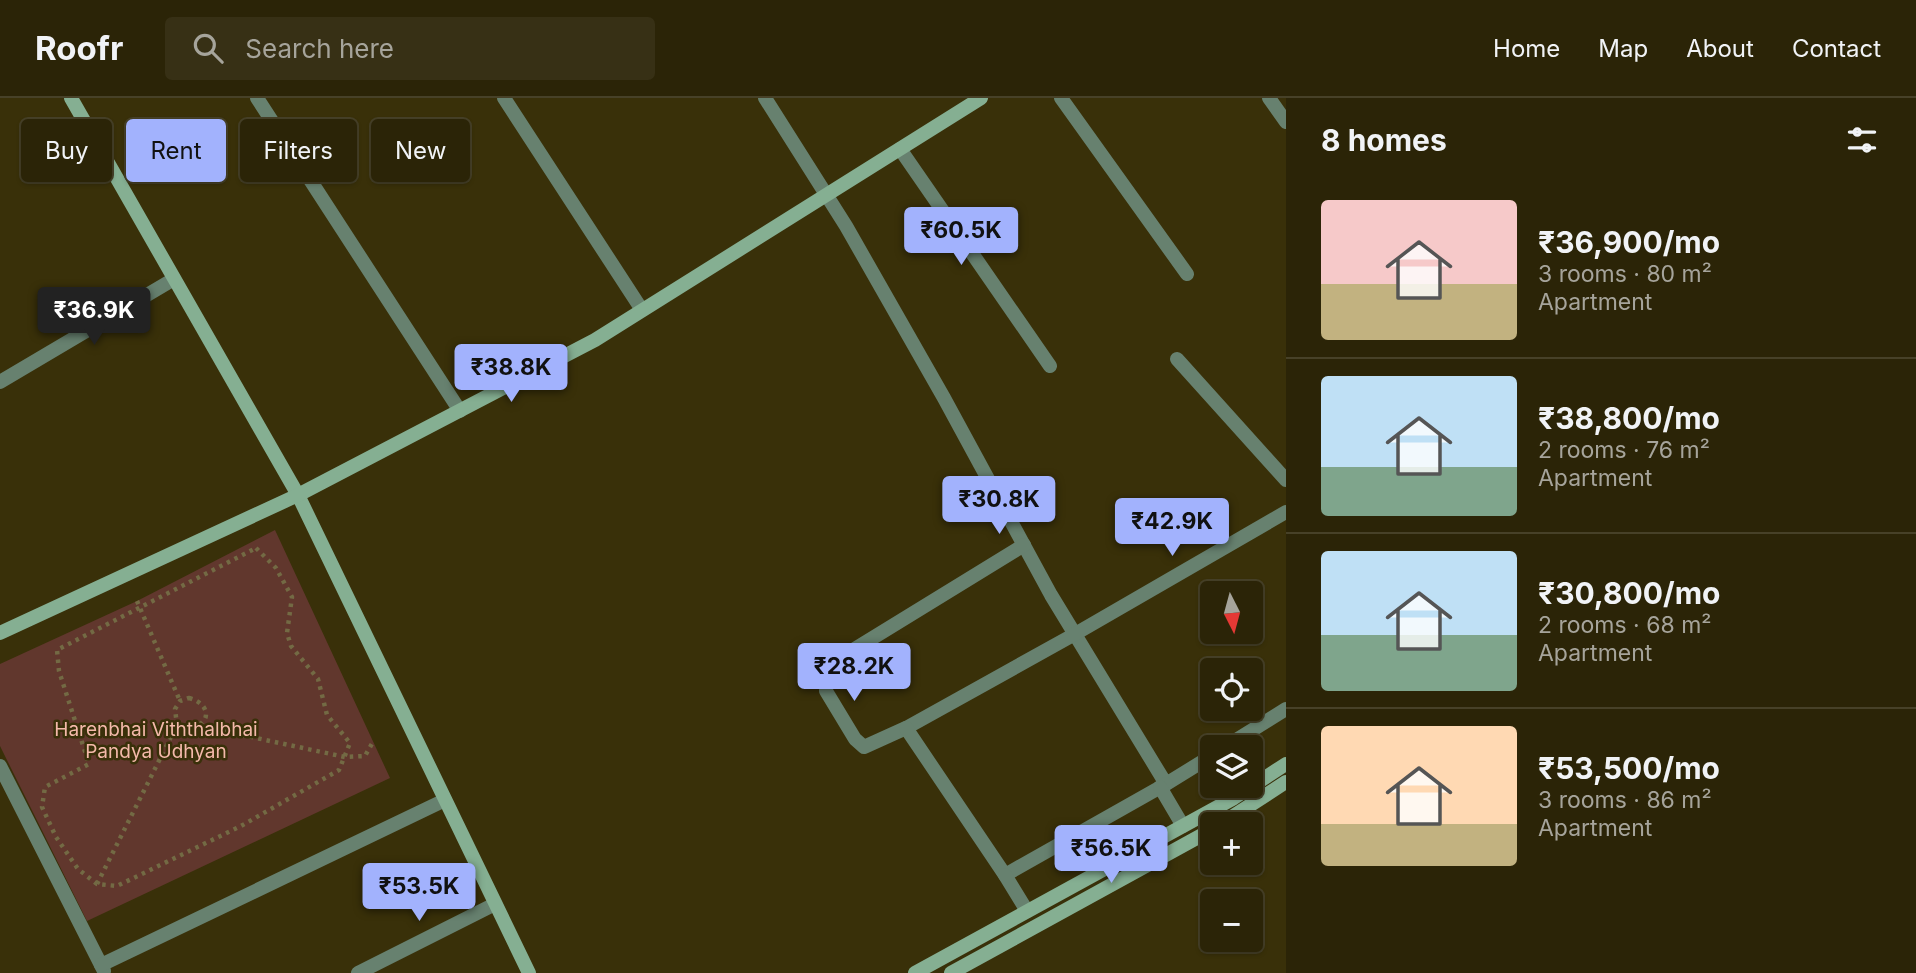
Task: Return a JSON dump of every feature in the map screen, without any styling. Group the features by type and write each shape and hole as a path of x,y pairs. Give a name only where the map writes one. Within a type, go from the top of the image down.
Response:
{"street":[{"path":"71,98 298,495 529,973"},
{"path":"257,98 460,411"},
{"path":"504,98 642,310"},
{"path":"765,98 827,195 938,386 1024,545 1163,785 1183,826"},
{"path":"0,632 298,495 595,340 981,98"},
{"path":"1061,98 1187,274"},
{"path":"1269,98 1286,122"},
{"path":"900,149 1050,366"},
{"path":"0,382 174,279"},
{"path":"1177,359 1286,480"},
{"path":"1024,545 827,666 826,691 855,739 864,747 906,727 1075,634 1286,512"},
{"path":"1244,735 1286,709"},
{"path":"906,727 1027,911"},
{"path":"1005,875 1200,763"},
{"path":"915,973 1234,798 1286,764"},
{"path":"0,766 103,969 445,800"},
{"path":"1239,812 1286,782"},
{"path":"951,973 1200,836"},
{"path":"358,973 495,904"}],"path":[{"path":"256,548 276,568 292,597 287,633 291,646 318,679 327,715 350,743 339,770 241,826 117,886 97,884 78,869 56,837 42,807 45,787 89,764 59,671 57,650 140,608 256,548"},
{"path":"137,601 180,701"},
{"path":"97,884 177,725 175,709 180,701 190,698 199,700 205,708 205,718 200,726"},
{"path":"177,725 190,729 200,726 345,757 365,756 374,740"}],"green space":[{"name":"Harenbhai Viththalbhai Pandya Udhyan","path":"275,530 390,778 87,921 0,746 0,664 137,601"}]}
